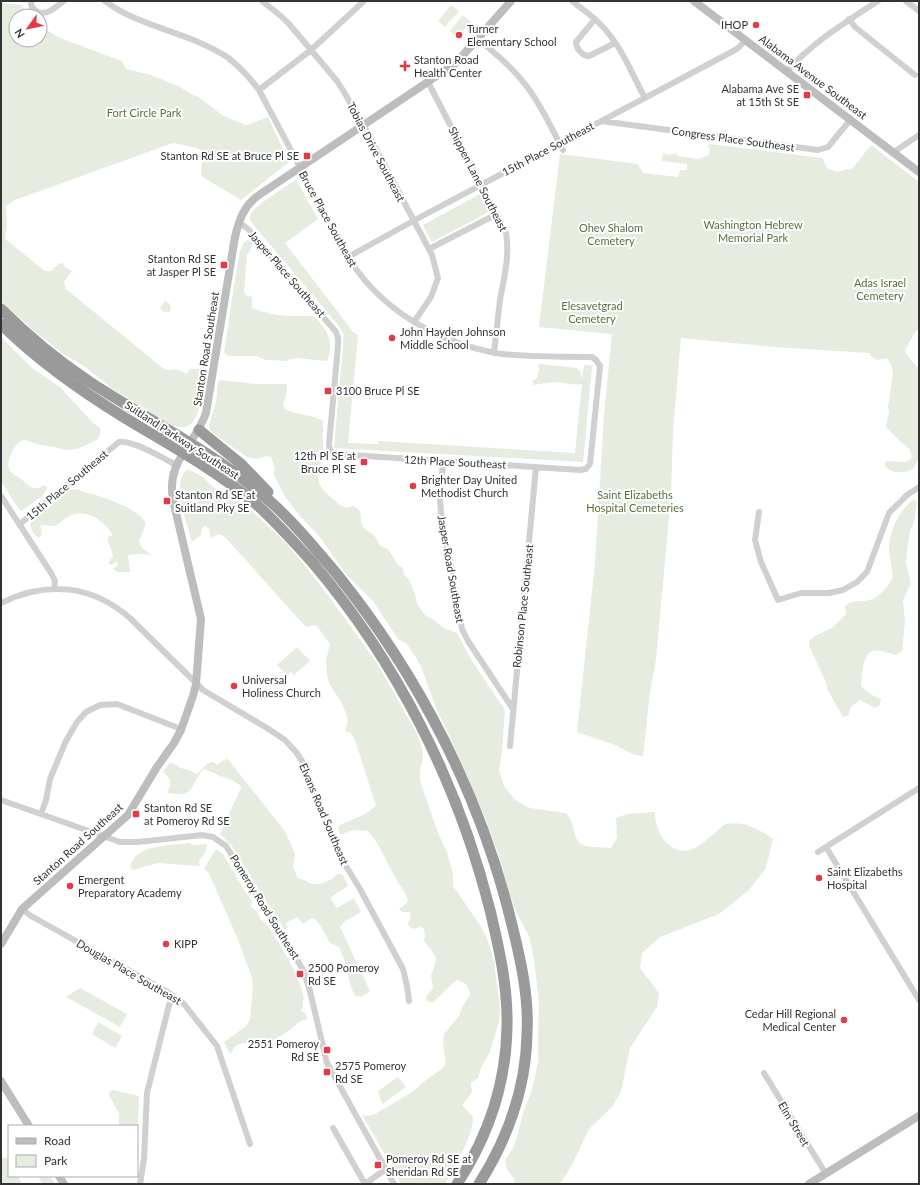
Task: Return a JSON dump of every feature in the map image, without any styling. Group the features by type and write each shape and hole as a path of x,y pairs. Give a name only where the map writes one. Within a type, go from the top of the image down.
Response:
{"highway":[{"name":"Suitland Parkway Southeast","path":"1,309 68,367 190,443 238,475 264,496 292,522 367,614 393,651 423,700 443,738 468,792 489,847 505,898 524,984 527,1019 526,1049 522,1080 514,1114 501,1146 479,1184"},
{"name":"Suitland Parkway Southeast","path":"1,324 33,354 67,380 218,475 257,505 294,542 338,594 373,645 410,705 438,763 460,814 479,870 496,937 505,985 507,1027 505,1056 496,1099 477,1149 457,1184"},
{"path":"199,430 251,473 292,522"}],"street":[{"path":"31,1 30,5 33,9 40,13 47,12 64,1"},
{"name":"Bruce Place Southeast","path":"105,1 131,17 206,46 227,57 249,78 259,90 348,257 359,274 388,304 428,330 452,340 494,352 530,356 592,357 598,361 600,366 591,461 587,468"},
{"name":"Tobias Drive Southeast","path":"262,1 282,16 336,81 363,125 429,249 435,264 438,278 432,297 414,322"},
{"path":"259,90 311,50 364,1"},
{"name":"Stanton Road Southeast","path":"1,944 22,909 128,815 154,772 174,743 181,729 193,696 196,684 201,619 172,494 172,479 176,465 204,420 208,406 234,245 239,222 244,211 256,197 458,61 511,1"},
{"path":"572,1 595,19 609,34 645,98"},
{"name":"Alabama Avenue Southeast","path":"694,1 919,172"},
{"path":"787,71 819,41 849,19 878,1"},
{"path":"906,1 919,11"},
{"path":"595,19 576,42 582,54 589,56 615,43"},
{"path":"849,19 855,27 915,75"},
{"path":"478,39 497,55 528,88 563,150"},
{"name":"15th Place Southeast","path":"348,257 737,48 746,40"},
{"name":"Shippen Lane Southeast","path":"428,82 506,233 508,242 507,254 494,352"},
{"name":"Congress Place Southeast","path":"601,121 818,150 828,147 851,119"},
{"path":"894,152 919,135"},
{"path":"429,249 497,214"},
{"name":"Jasper Place Southeast","path":"239,222 248,229 333,327 338,338 329,444"},
{"name":"15th Place Southeast","path":"20,524 119,442 125,442 150,451 176,465"},
{"name":"12th Place Southeast","path":"329,444 330,450 336,454 580,470 587,468"},
{"name":"Jasper Road Southeast","path":"443,461 440,509 462,629 468,641 513,709"},
{"name":"Robinson Place Southeast","path":"510,746 536,467"},
{"path":"759,512 755,540 761,562 778,600 801,593 829,593 843,590 857,582 867,572 889,513 907,495 919,487"},
{"path":"1,496 52,575 54,589"},
{"name":"Elvans Road Southeast","path":"1,603 25,593 54,589 70,590 89,594 104,600 120,609 132,619 202,690 285,740 299,756 341,858 360,889 403,969 407,986 408,1002"},
{"path":"41,814 46,800 50,779 66,741 86,712 100,705 117,704 181,729"},
{"path":"818,852 919,788"},
{"name":"Pomeroy Road Southeast","path":"1,800 120,842 132,843 204,835 217,839 228,848 302,968 309,987 327,1063 394,1184"},
{"path":"826,847 919,1000"},
{"name":"Douglas Place Southeast","path":"22,909 30,916 174,996 184,1004 219,1050 250,1144"},
{"path":"140,1184 144,1159 147,1093 169,1005 174,996"},
{"name":"Elm Street","path":"764,1073 826,1174"},
{"path":"1,1082 28,1125"},
{"path":"809,1184 919,1116"},
{"path":"333,1128 365,1184 386,1169"}],"green space":[{"name":"Fort Circle Park","path":"1,3 21,5 24,8 8,8 8,48 48,48 48,31 60,38 122,61 126,69 151,75 180,87 199,97 222,115 245,125 268,117 289,162 241,200 201,176 203,152 197,148 173,143 15,200 6,206 7,224 5,239 45,271 51,271 58,264 63,263 65,267 72,271 64,282 66,289 159,365 169,370 176,369 187,374 190,369 199,369 204,366 206,367 206,375 200,403 196,417 192,423 187,426 180,427 172,425 111,388 87,368 62,353 1,301"},
{"path":"451,5 459,11 445,27 438,21"},
{"path":"463,15 471,22 457,37 450,31"},
{"path":"710,144 822,158 827,168 838,172 846,169 851,170 871,145 919,182 919,329 915,332 905,350 907,355 919,369 919,458 914,468 903,472 891,471 885,466 887,461 905,462 911,459 912,455 910,450 886,427 893,373 887,358 877,360 871,356 870,353 774,347 681,338 673,431 671,495 656,660 650,692 643,756 635,755 615,745 577,732 595,563 604,415 612,334 539,327 560,154 638,164 643,173 678,177 680,170 687,170 687,164 662,161 663,153 669,155 676,153 678,156 699,159 709,155 710,149 707,146"},
{"path":"296,180 318,219 285,243 354,333 358,335 348,443 378,444 379,441 575,453 582,384 576,385 557,382 534,385 532,381 537,378 539,371 538,365 540,364 577,368 580,371 582,379 584,365 591,365 583,462 334,448 344,335 339,326 251,222 250,218 252,212 257,207"},
{"path":"480,194 489,212 432,242 423,225"},
{"path":"247,240 253,242 253,244 247,255 244,292 245,295 252,297 252,308 270,314 313,316 326,331 330,342 327,361 297,358 286,361 266,360 256,356 228,356 224,353 240,251 243,244"},
{"path":"165,301 170,304 171,309 169,312 164,312 160,308"},
{"path":"1,337 32,368 60,387 101,430 97,440 77,449 65,450 24,440 19,442 10,458 8,465 10,471 30,487 36,488 44,485 47,487 40,498 21,511 1,481"},
{"path":"221,380 257,384 286,384 286,396 283,404 285,409 295,413 315,417 323,421 323,455 319,483 324,491 340,505 346,508 353,506 359,510 363,527 374,535 380,546 388,549 398,565 403,568 404,575 408,578 415,594 417,604 425,615 433,619 443,628 457,633 472,661 505,710 499,770 504,786 515,800 530,808 566,813 569,817 577,840 583,845 589,847 611,848 617,838 616,818 627,814 655,812 657,825 662,837 667,843 681,851 694,849 724,825 733,823 751,827 773,839 766,868 749,890 719,914 660,937 642,953 640,968 659,993 657,1007 630,1048 621,1091 612,1107 589,1129 572,1165 560,1184 515,1184 514,1178 507,1168 505,1160 513,1148 523,1113 532,1090 538,1062 539,1004 534,959 529,936 516,912 501,862 486,820 434,703 422,669 406,643 398,639 373,601 345,573 320,537 300,516 286,498 273,474 275,469 271,457 266,456 257,459 247,457 210,430 209,425 216,402 218,381"},
{"path":"188,469 203,477 213,487 231,495 253,512 284,541 298,557 330,598 378,665 416,732 422,748 423,758 420,770 420,781 438,833 447,852 453,874 453,886 480,925 487,938 494,961 500,1009 499,1021 490,1052 481,1068 478,1078 471,1083 472,1092 462,1105 473,1117 470,1133 463,1151 445,1184 401,1184 390,1165 395,1159 386,1156 362,1115 367,1116 375,1114 412,1092 443,1068 446,1062 443,1045 444,1035 459,1016 462,1007 470,994 466,984 457,980 432,1003 427,1001 426,996 433,988 431,975 436,958 424,941 424,929 420,927 413,929 409,926 408,923 410,919 410,912 402,912 399,909 408,902 406,895 379,847 368,831 355,830 343,834 340,834 339,832 338,827 340,825 365,814 376,806 355,740 351,733 345,731 348,721 347,716 341,702 329,683 326,660 330,644 317,626 314,625 307,627 304,625 224,536 219,534 211,538 209,529 205,526 202,528 201,535 192,542 181,503 180,493 180,483 183,475"},
{"path":"79,489 85,493 120,504 143,519 146,524 139,541 142,548 152,555 128,555 130,572 117,572 113,569 118,565 117,561 111,565 108,563 113,556 108,542 108,537 113,535 101,521 90,515 84,514 70,516 56,526 40,525 42,530 41,536 39,538 37,537 33,532 30,523 70,490"},
{"path":"913,500 917,501 907,551 906,563 911,583 903,600 905,622 902,651 895,655 878,650 869,653 863,666 861,686 870,694 881,699 880,705 875,708 860,700 850,708 849,715 843,717 827,689 826,682 810,648 809,641 815,636 832,628 846,614 845,607 848,604 873,599 890,583 893,577 889,554 892,533 896,520 908,504"},
{"path":"297,647 310,661 294,675 291,672 287,675 277,665"},
{"path":"227,758 284,830 295,855 293,867 298,879 317,884 329,881 337,874 343,875 348,886 331,897 331,899 337,908 354,898 361,912 345,921 340,927 370,991 365,995 359,997 355,996 339,947 330,943 320,925 314,918 303,924 297,917 286,923 288,928 284,929 232,846 220,834 241,788 240,785 230,779 205,769 199,775 191,790 188,792 184,794 167,793 170,786 170,779 163,772 170,762 197,774 208,763 213,762 217,765"},
{"path":"188,843 195,845 207,844 205,853 199,861 200,865 198,866 159,863 134,870 130,868 133,860 138,854 145,850"},
{"path":"216,849 223,854 252,901 251,907 258,912 260,919 266,923 288,959 298,978 304,999 302,1001 303,1006 301,1010 307,1017 307,1019 299,1022 290,1030 267,1044 264,1044 261,1040 254,1044 240,1044 233,1049 230,1054 224,1042 245,1027 250,1020 253,986 252,978 237,937 210,876 204,869"},
{"path":"80,988 127,1014 120,1027 66,997"},
{"path":"98,1022 122,1036 115,1048 92,1034"},
{"path":"398,1077 406,1087 382,1104 378,1091"},
{"path":"113,1090 139,1096 138,1126 119,1125 119,1114 109,1095 109,1092"},
{"path":"1,1158 8,1158 8,1177 18,1177 22,1184 1,1184"},
{"path":"38,1177 51,1177 55,1184 42,1184"}],"place":[{"name":"IHOP","path":"756,25"},
{"name":"Turner Elementary School","path":"459,35"},
{"name":"Stanton Road Health Center","path":"405,66"},
{"name":"Alabama Ave SE at 15th St SE","path":"807,95"},
{"name":"Stanton Rd SE at Bruce Pl SE","path":"307,156"},
{"name":"Stanton Rd SE at Jasper Pl SE","path":"224,265"},
{"name":"John Hayden Johnson Middle School","path":"392,338"},
{"name":"3100 Bruce Pl SE","path":"328,391"},
{"name":"12th Pl SE at Bruce Pl SE","path":"364,462"},
{"name":"Brighter Day United Methodist Church","path":"413,486"},
{"name":"Stanton Rd SE at Suitland Pky SE","path":"167,501"},
{"name":"Universal Holiness Church","path":"234,686"},
{"name":"Stanton Rd SE at Pomeroy Rd SE","path":"136,814"},
{"name":"Saint Elizabeths Hospital","path":"819,878"},
{"name":"Emergent Preparatory Academy","path":"70,886"},
{"name":"KIPP","path":"166,944"},
{"name":"2500 Pomeroy Rd SE","path":"300,974"},
{"name":"Cedar Hill Regional Medical Center","path":"844,1020"},
{"name":"2551 Pomeroy Rd SE","path":"327,1050"},
{"name":"2575 Pomeroy Rd SE","path":"327,1072"},
{"name":"Pomeroy Rd SE at Sheridan Rd SE","path":"378,1165"}],"park label":[{"name":"Washington Hebrew Memorial Park","path":"753,231"},
{"name":"Ohev Shalom Cemetery","path":"611,234"},
{"name":"Adas Israel Cemetery","path":"880,289"},
{"name":"Elesavetgrad Cemetery","path":"592,312"},
{"name":"Saint Elizabeths Hospital Cemeteries","path":"635,501"}]}
